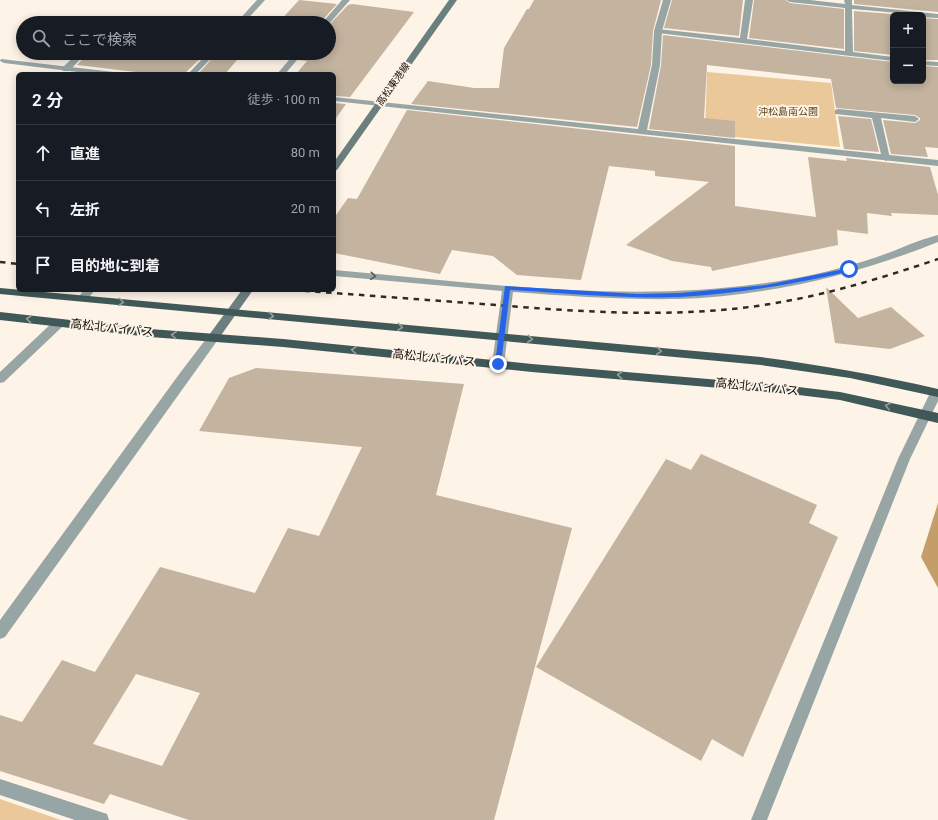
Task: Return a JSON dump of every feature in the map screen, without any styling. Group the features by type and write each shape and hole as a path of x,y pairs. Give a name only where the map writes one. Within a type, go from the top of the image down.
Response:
{"highway":[{"path":"0,290 16,292"},
{"path":"18,292 232,313 502,336 785,364 835,371 937,392"},
{"name":"高松北バイパス","path":"0,316 213,338 283,343 790,390 840,396 932,416"}],"main road":[{"name":"高松東港線","path":"336,165 453,0"},
{"path":"213,338 247,292"}],"street":[{"path":"246,16 261,0"},
{"path":"332,16 346,0"},
{"path":"642,132 656,65 658,31 667,0"},
{"path":"743,41 749,0"},
{"path":"790,0 848,3 938,16"},
{"path":"848,3 849,54"},
{"path":"658,31 890,59"},
{"path":"66,68 75,60"},
{"path":"194,72 205,60"},
{"path":"283,72 293,60"},
{"path":"4,61 98,72"},
{"path":"926,63 938,64"},
{"path":"336,99 938,163"},
{"path":"838,112 916,119"},
{"path":"876,116 886,158"},
{"path":"336,273 508,288 637,296 726,292 766,287 849,269 885,259 938,238"},
{"path":"498,364 508,288"},
{"path":"82,299 88,292"},
{"path":"0,379 59,323"},
{"path":"0,632 213,338"},
{"path":"759,820 904,458 932,416 937,392"},
{"path":"0,787 101,820"}],"green space":[{"name":"沖松島南公園","path":"707,72 831,83 840,147 705,134"},
{"path":"0,799 61,820 0,820"}],"shaded area":[{"path":"938,503 938,588 921,557"}],"building":[{"path":"299,0 337,4 326,16 285,16"},
{"path":"534,0 661,0 653,31 651,65 637,127 411,104 428,81 474,88 499,88 504,48"},
{"path":"672,0 743,0 739,36 664,28"},
{"path":"754,0 785,0 790,3 844,9 844,49 749,38"},
{"path":"854,0 938,0 938,12 854,4"},
{"path":"352,4 414,12 350,97 336,96 336,72 298,72 307,61 299,60 336,60 336,18 348,5"},
{"path":"854,11 890,14 890,55 854,51"},
{"path":"926,18 938,19 938,60 926,60"},
{"path":"663,35 890,62 890,84 926,84 926,66 938,67 938,148 925,147 928,157 891,154 883,120 915,123 920,120 920,118 915,115 836,108 831,79 707,65 704,118 735,121 735,138 649,129 661,65"},
{"path":"82,60 199,60 186,72 136,72 77,65"},
{"path":"211,60 237,60 227,72 200,72"},
{"path":"336,103 346,104 336,118"},
{"path":"407,110 735,146 735,206 816,217 808,157 847,161 846,158 930,167 938,195 938,215 891,213 892,216 867,213 868,234 837,230 838,245 712,271 711,267 672,261 626,245 709,182 655,176 655,171 609,166 581,280 517,275 493,256 452,250 440,274 336,253 336,215 348,198 357,199"},
{"path":"838,116 871,119 879,152 844,149"},
{"path":"826,287 858,318 891,307 925,336 890,349 835,343"},
{"path":"256,368 464,384 436,495 572,528 494,820 189,820 110,794 104,804 0,771 0,715 22,722 62,660 95,672 160,567 255,593 288,528 319,536 362,447 199,431 229,378","holes":["136,674 200,693 162,766 93,744"]},
{"path":"701,454 817,505 809,523 838,537 743,757 712,739 701,761 536,667 666,459 691,470"}],"railway":[{"path":"320,292 594,312 692,312 725,310 804,298 894,274 938,259"},
{"path":"0,262 16,264"}],"route":[{"path":"498,364 508,288 637,296 680,295 726,292 766,287 849,269"}]}
